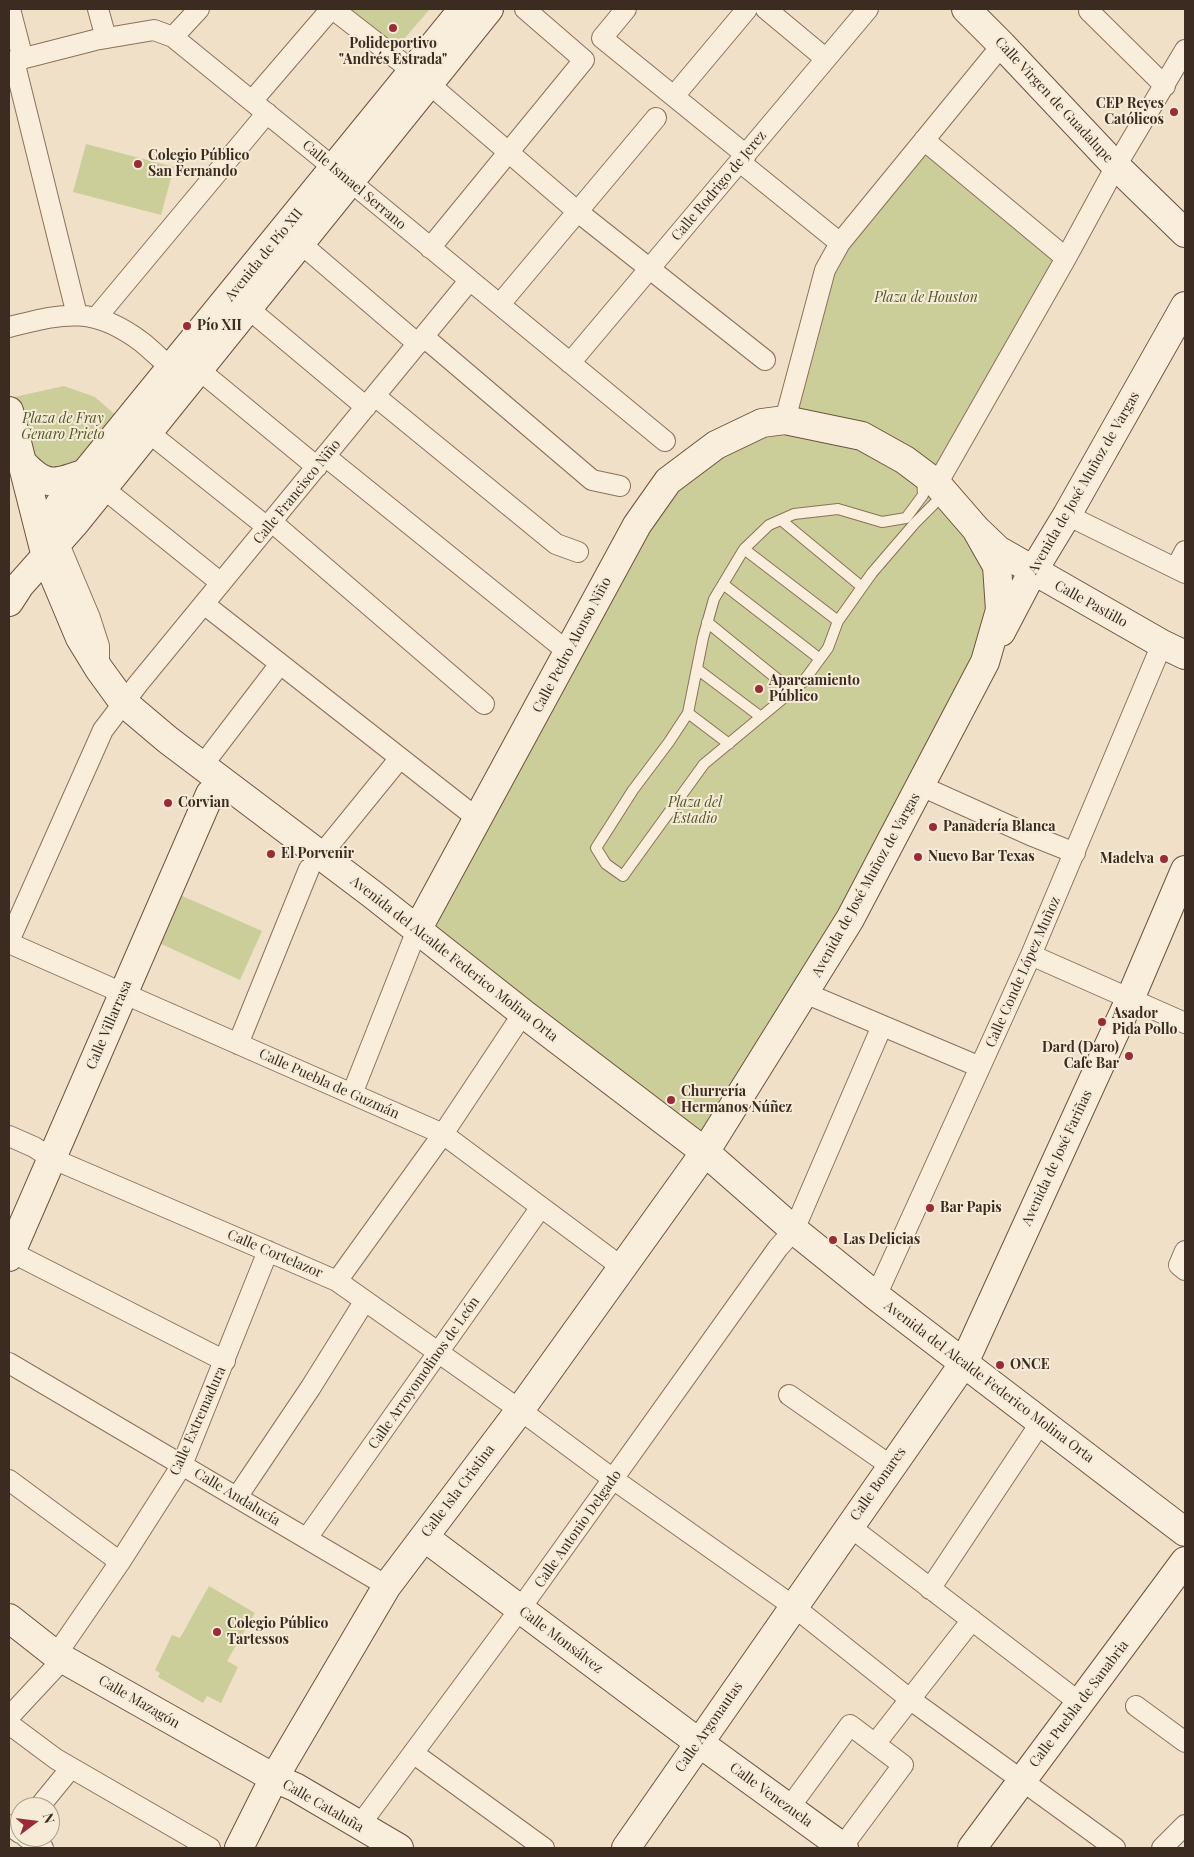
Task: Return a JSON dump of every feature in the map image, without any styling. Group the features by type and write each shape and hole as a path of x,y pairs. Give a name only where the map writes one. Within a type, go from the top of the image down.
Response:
{"street":[{"path":"10,9 15,61 86,316"},
{"path":"98,9 106,38"},
{"path":"173,37 199,9"},
{"path":"86,316 260,107 332,9 420,77 578,212 650,267 765,360"},
{"name":"Avenida de Pío XII","path":"48,550 60,505 96,480 148,432 186,373 420,77 463,9"},
{"name":"Avenida de Pío XII","path":"420,77 489,9"},
{"path":"430,248 584,60 525,9"},
{"path":"626,9 602,38 674,96 840,243"},
{"path":"674,96 747,9"},
{"path":"766,9 826,59"},
{"name":"Calle Rodrigo de Jerez","path":"570,363 868,9"},
{"name":"Calle Virgen de Guadalupe","path":"966,9 1116,166 1185,233"},
{"path":"1089,11 1165,86"},
{"name":"Calle Ismael Serrano","path":"15,61 106,38 154,30 173,37 665,441"},
{"path":"976,529 937,486 906,460 862,436 785,420 825,270 840,243 1002,45"},
{"path":"937,486 1116,166 1185,50"},
{"path":"500,304 656,118"},
{"path":"924,140 1066,258"},
{"name":"Avenida de Pío XII","path":"96,480 186,373 300,243 342,174"},
{"path":"300,243 592,480 620,486"},
{"name":"Calle Francisco Niño","path":"9,942 103,730 221,583 470,281"},
{"name":"Avenida de José Muñoz de Vargas","path":"701,1157 850,919 1033,571 1067,515 1185,306"},
{"path":"9,327 71,314 86,316 123,329 321,462 568,652"},
{"path":"256,315 556,544 578,552"},
{"name":"Avenida del Alcalde Federico Molina Orta","path":"9,411 15,466 80,638 99,669 119,708 168,740 202,766 315,862 414,937 524,1014 876,1296 1185,1532"},
{"name":"Calle Pedro Alonso Niño","path":"414,937 637,525 668,481 716,444 762,423 785,420"},
{"path":"148,432 270,524 484,704"},
{"path":"15,466 47,482 96,480 221,583"},
{"name":"Avenida del Alcalde Federico Molina Orta","path":"15,466 30,496 48,550 50,607 89,679 119,708 158,756 210,794 315,862"},
{"path":"1067,515 1181,571 1185,551"},
{"name":"Avenida de José Muñoz de Vargas","path":"976,529 997,566 1000,602 1000,610 985,662"},
{"name":"Calle Pastillo","path":"976,529 998,550 1174,649"},
{"path":"9,602 48,550"},
{"path":"204,604 478,819"},
{"name":"Calle Conde López Muñoz","path":"876,1296 1031,955 1075,852 1174,649"},
{"path":"202,766 280,664"},
{"path":"238,1044 315,862 400,758"},
{"path":"921,786 1030,835 1075,852"},
{"name":"Calle Villarrasa","path":"10,1255 210,794"},
{"name":"Avenida de José Fariñas","path":"964,1363 1130,999 1185,870"},
{"path":"352,1094 414,937"},
{"name":"Avenida del Alcalde Federico Molina Orta","path":"414,937 516,1024 667,1142 701,1157"},
{"name":"Calle Puebla de Guzmán","path":"9,942 122,994 443,1134 623,1268"},
{"path":"1031,955 1185,1023"},
{"path":"805,993 980,1068"},
{"path":"337,1282 443,1134 516,1024"},
{"name":"Calle Antonio Delgado","path":"359,1826 520,1609 778,1248 794,1230 882,1026"},
{"name":"Calle Cortelazor","path":"9,1136 34,1147 51,1158 337,1282 520,1410 613,1480 793,1606 911,1700 1115,1848"},
{"name":"Calle Isla Cristina","path":"239,1848 274,1778 387,1586 520,1410 701,1157"},
{"name":"Calle Arroyomolinos de León","path":"307,1538 541,1207"},
{"name":"Calle Extremadura","path":"9,1717 59,1657 182,1465 268,1251"},
{"path":"10,1255 225,1361"},
{"path":"238,1497 312,1387 364,1302"},
{"name":"Calle Andalucía","path":"9,1363 387,1586"},
{"name":"Calle Bonares","path":"793,1606 964,1363"},
{"path":"789,1395 891,1466"},
{"path":"930,1588 1041,1422"},
{"path":"9,1480 120,1562"},
{"path":"848,1526 1080,1703"},
{"name":"Calle Monsálvez","path":"424,1537 698,1742"},
{"name":"Calle Puebla de Sanabria","path":"977,1847 1022,1781 1185,1561"},
{"name":"Calle Argonautas","path":"633,1845 698,1742 793,1606"},
{"name":"Calle Mazagón","path":"9,1618 59,1657 274,1778"},
{"path":"875,1744 972,1620"},
{"path":"1136,1706 1185,1742"},
{"path":"9,1724 56,1759 210,1848"},
{"path":"788,1808 850,1725 903,1765 843,1848"},
{"name":"Calle Venezuela","path":"698,1742 843,1848"},
{"path":"413,1753 544,1848"},
{"path":"47,1797 71,1768"},
{"name":"Calle Cataluña","path":"274,1778 295,1787 398,1848"},
{"path":"1166,1847 1185,1825"}],"lane":[{"path":"937,486 937,500 872,572 838,621 828,648 803,682 704,764 623,876 606,864 596,848 632,790 669,742 688,713 707,622 714,599 744,549 769,525 794,514 838,509 882,522 906,518 922,495 937,486"},
{"path":"781,520 862,587"},
{"path":"744,549 838,621"},
{"path":"723,584 820,658"},
{"path":"707,622 792,691"},
{"path":"697,669 760,718"},
{"path":"688,713 729,744"}],"green space":[{"name":"Polideportivo \"Andrés Estrada\"","path":"350,9 430,9 397,47"},
{"name":"Plaza del Estadio","path":"924,140 1066,258 937,484 997,566 985,662 705,1152 417,930 668,481 785,420 825,270"},
{"path":"86,144 174,167 161,215 73,192"},
{"name":"Plaza de Fray Genaro Prieto","path":"64,386 95,397 119,418 85,464 55,473 29,452 14,397"},
{"path":"180,895 262,931 240,980 159,943"},
{"path":"209,1586 255,1613 227,1661 238,1667 221,1703 207,1696 203,1703 158,1677 160,1673 155,1670 172,1635 180,1638"}],"place":[{"name":"Polideportivo \"Andrés Estrada\"","path":"393,28"},
{"name":"CEP Reyes Católicos","path":"1174,112"},
{"name":"Colegio Público San Fernando","path":"138,164"},
{"name":"Pío XII","path":"187,326"},
{"name":"Aparcamiento Público","path":"759,689"},
{"name":"Corvian","path":"168,803"},
{"name":"Panadería Blanca","path":"933,827"},
{"name":"El Porvenir","path":"271,854"},
{"name":"Nuevo Bar Texas","path":"918,857"},
{"name":"Madelva","path":"1164,859"},
{"name":"Asador Pida Pollo","path":"1102,1022"},
{"name":"Dard (Daro) Cafe Bar","path":"1129,1056"},
{"name":"Churrería Hermanos Núñez","path":"671,1100"},
{"name":"Bar Papis","path":"930,1208"},
{"name":"Las Delicias","path":"833,1240"},
{"name":"ONCE","path":"1000,1365"},
{"name":"Colegio Público Tartessos","path":"217,1632"}],"park label":[{"name":"Plaza de Houston","path":"926,298"}]}
